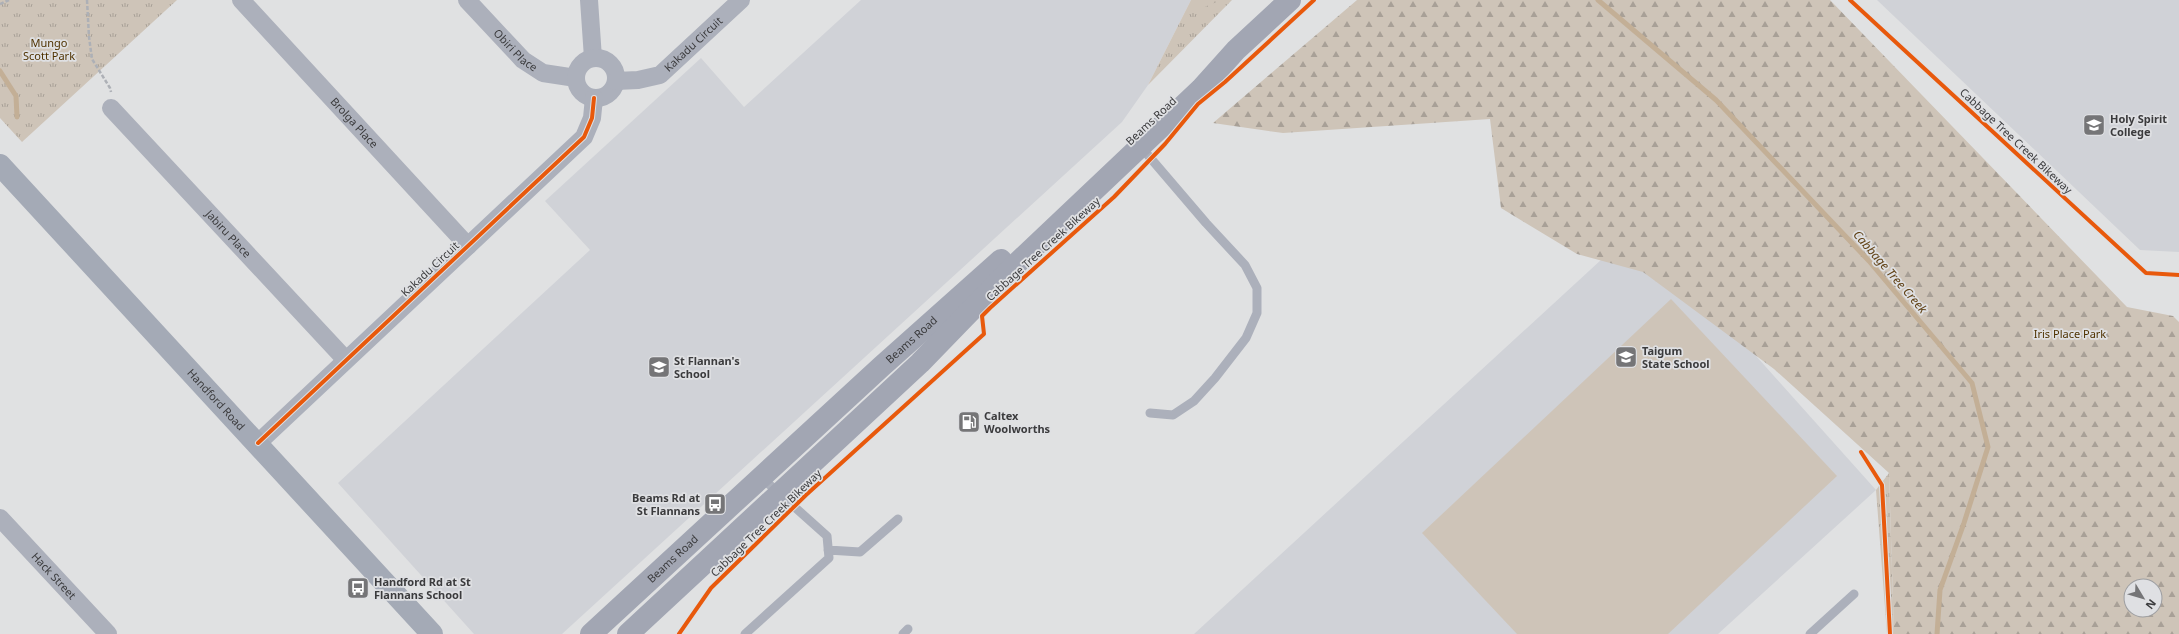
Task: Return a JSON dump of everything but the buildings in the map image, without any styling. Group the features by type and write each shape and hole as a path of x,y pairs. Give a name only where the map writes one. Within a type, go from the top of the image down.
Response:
{"main road":[{"name":"Beams Road","path":"628,634 920,363 1014,266 1201,89 1236,50 1290,0"},
{"name":"Beams Road","path":"591,634 761,477 1029,236 1195,80 1236,50"},
{"name":"Handford Road","path":"0,165 258,443 432,634"}],"street":[{"name":"Brolga Place","path":"241,0 468,246"},
{"name":"Obiri Place","path":"467,0 523,60 543,73 576,78"},
{"path":"589,0 594,58"},
{"name":"Kakadu Circuit","path":"616,81 638,80 660,75 741,0"},
{"path":"594,58 606,60 611,64 614,69 616,81 611,92 594,98 588,96 579,89 576,78 579,67 583,62 594,58"},
{"name":"Kakadu Circuit","path":"258,443 300,406 345,359 584,137 592,118 594,98"},
{"name":"Jabiru Place","path":"111,108 345,359"},
{"name":"Hack Street","path":"0,518 108,634"}],"lane":[{"path":"1140,147 1206,223 1245,265 1257,288 1257,313 1246,338 1215,378 1194,401 1173,415 1150,413"},
{"path":"745,634 829,558 827,536 761,477"},
{"path":"828,550 860,552 898,519"},
{"path":"1810,634 1854,594"}],"path":[{"path":"0,4 9,0"},
{"path":"88,0 89,37 92,59 110,88 111,108"}],"shaded area":[{"name":"St Flannan's School","path":"861,0 1191,0 1148,85 1122,122 562,634 474,634 338,483 590,250 545,201 701,58 744,107"},
{"name":"Holy Spirit College","path":"1877,0 2179,0 2179,252 2140,250"},
{"name":"Taigum State School","path":"1639,225 1876,490 1718,634 1194,634"}],"green space":[{"name":"Mungo Scott Park","path":"0,0 177,0 22,142 0,118"},
{"path":"1191,0 1232,0 1148,85"},
{"path":"1193,0 1221,0 1200,9"},
{"name":"Iris Place Park","path":"1357,0 1830,0 2127,307 2173,316 2179,322 2179,634 1894,634 1889,473 1774,369 1643,272 1577,254 1501,208 1490,119 1283,133 1213,123"},
{"path":"1671,299 1837,476 1668,634 1517,634 1422,533"},
{"path":"1889,473 1894,634 1887,634 1876,490"}],"waterway":[{"name":"Cabbage Tree Creek","path":"1598,0 1716,100 1869,261 1972,383 1988,447 1964,523 1940,590 1937,634"},
{"path":"0,71 16,96 17,117"}],"cycle path":[{"name":"Cabbage Tree Creek Bikeway","path":"679,634 711,588 806,495 984,334 982,316 990,308 1114,197 1165,144 1198,104 1225,82 1314,0"},
{"name":"Cabbage Tree Creek Bikeway","path":"1850,0 2146,273 2179,275"},
{"path":"258,443 584,137 592,118 594,98"},
{"path":"1861,452 1882,485 1890,634"}],"place":[{"name":"Holy Spirit College","path":"2094,125"},
{"name":"Taigum State School","path":"1626,357"},
{"name":"St Flannan's School","path":"659,367"},
{"name":"Caltex Woolworths","path":"969,422"},
{"name":"Beams Rd at St Flannans","path":"715,504"},
{"name":"Handford Rd at St Flannans School","path":"358,588"}]}
